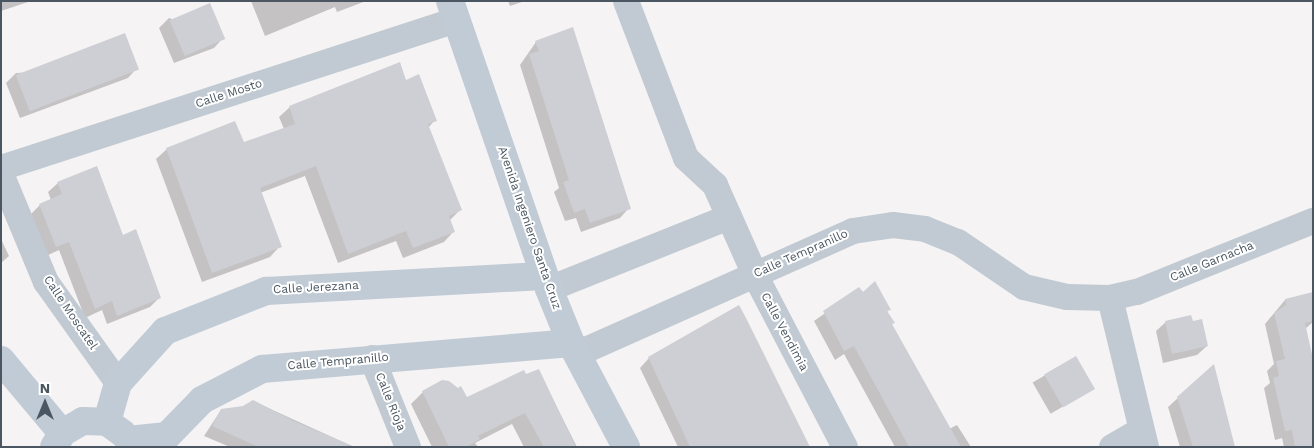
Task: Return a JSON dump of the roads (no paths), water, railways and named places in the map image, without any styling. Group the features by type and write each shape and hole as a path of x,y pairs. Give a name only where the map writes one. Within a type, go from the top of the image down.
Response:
{"street":[{"name":"Calle Vendimia","path":"626,1 686,158 715,186 754,275 845,447"},
{"name":"Calle Mosto","path":"1,168 454,11"},
{"name":"Avenida Ingeniero Santa Cruz","path":"454,11 547,282 574,348 626,447"},
{"name":"Calle Moscatel","path":"1,174 46,282 118,384"},
{"name":"Calle Jerezana","path":"118,384 165,331 266,291 547,282 729,217"},
{"name":"Calle Garnacha","path":"1110,298 1137,292 1313,221"},
{"name":"Calle Tempranillo","path":"58,440 83,421 122,436 167,436 202,400 262,369 372,358 574,348 754,275 853,230 893,226 925,229 958,242 1024,287 1067,297 1110,298"},
{"path":"1110,298 1144,438 1112,447"},
{"name":"Calle Rioja","path":"372,358 408,447"},
{"path":"1,360 58,440"},
{"path":"118,384 122,436"}]}
